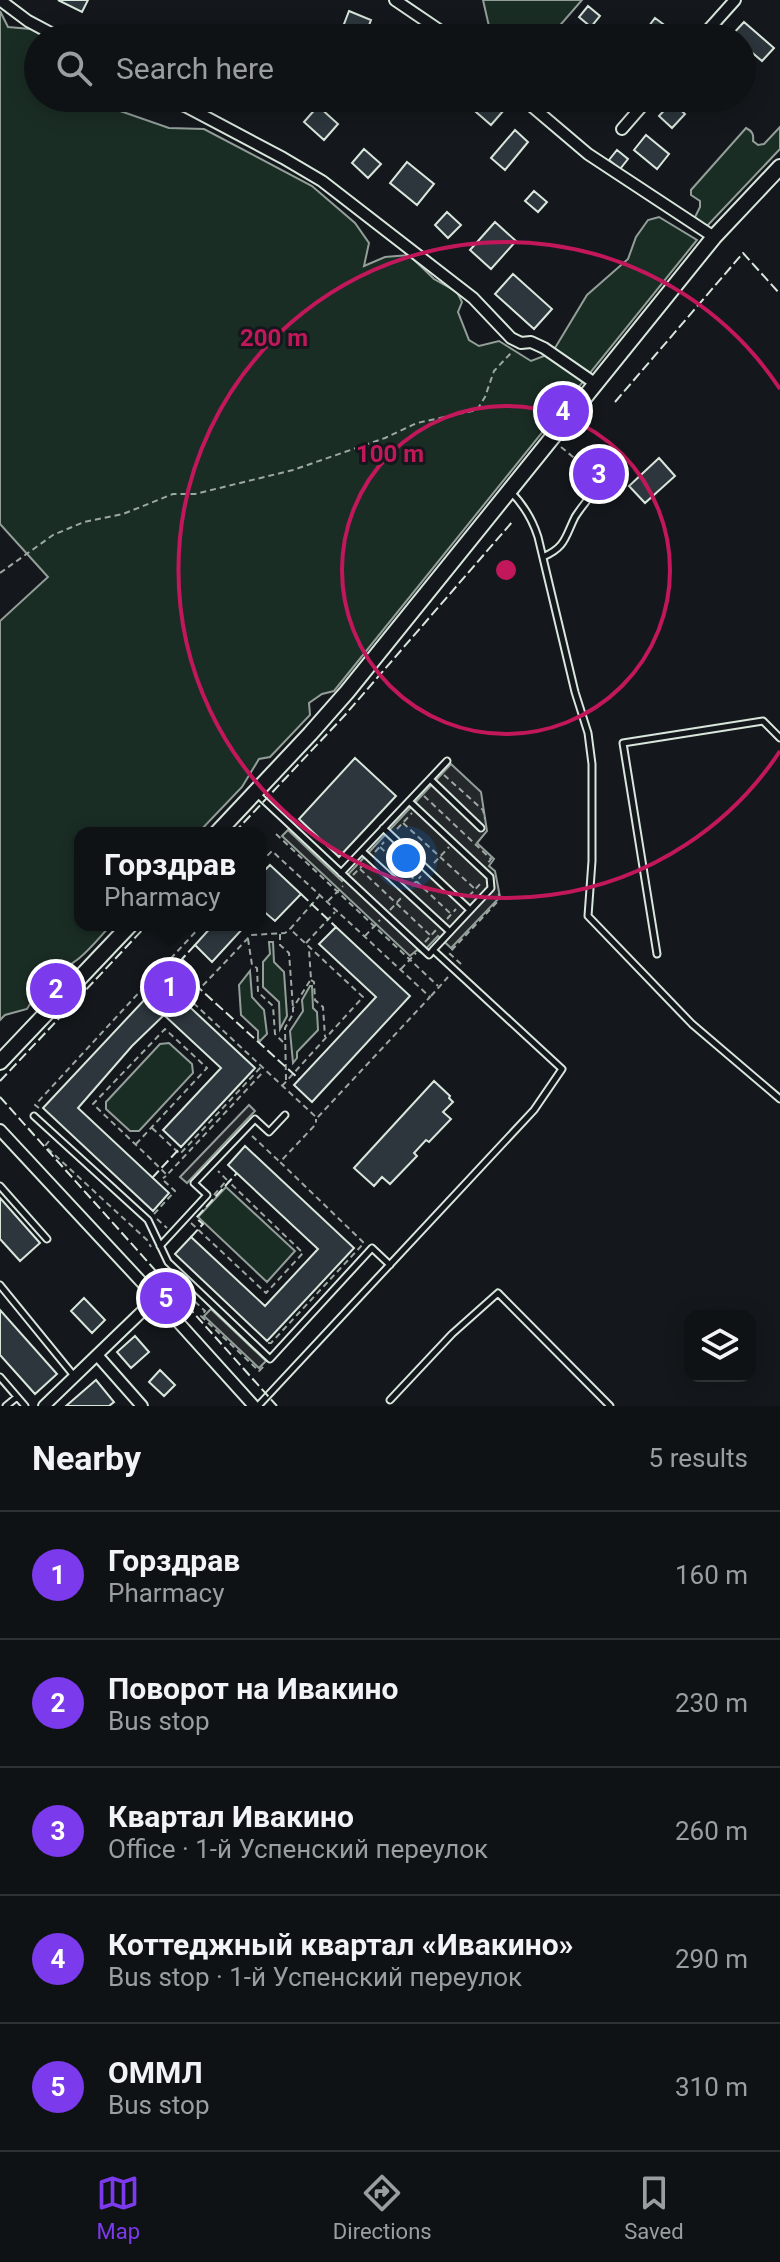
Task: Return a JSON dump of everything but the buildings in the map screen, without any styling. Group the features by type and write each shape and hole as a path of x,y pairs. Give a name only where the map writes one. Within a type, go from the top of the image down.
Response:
{"main road":[{"path":"223,827 347,692 714,237 780,167"},
{"path":"0,1062 124,931"}],"street":[{"path":"0,0 34,24"},
{"path":"395,0 430,24"},
{"path":"714,24 735,0"},
{"path":"197,112 322,181 473,298 511,338 544,348 596,384"},
{"path":"538,112 588,154 714,237"},
{"path":"622,129 637,112"},
{"path":"0,1130 256,1406"},
{"path":"44,1406 156,1298"},
{"path":"97,1355 142,1406"}],"lane":[{"path":"510,490 532,519 588,733 592,764 592,861 588,916 692,1024 780,1099"},
{"path":"543,557 557,551 570,534 577,513 591,495"},
{"path":"657,954 623,743 763,721 780,738"},
{"path":"341,873 447,761"},
{"path":"430,779 481,828"},
{"path":"256,792 429,955 491,888 490,877 409,801"},
{"path":"383,828 471,910"},
{"path":"362,851 450,932"},
{"path":"256,1406 534,1110 562,1069 433,950"},
{"path":"160,1246 207,1195 194,1183 255,1119 269,1132 285,1115"},
{"path":"34,1116 148,1220 168,1262 270,1359 372,1248 390,1265"},
{"path":"0,1186 47,1239"},
{"path":"0,1285 75,1377"},
{"path":"390,1400 452,1334 498,1293 610,1406"},
{"path":"0,1377 25,1406"},
{"path":"6,1406 17,1397"}],"path":[{"path":"0,573 53,535 84,522 123,514 173,494 195,494 293,470 385,438 417,423 477,410 494,371 521,343"},
{"path":"560,446 590,471 582,487 591,495"},
{"path":"396,815 481,898"},
{"path":"276,834 439,987"},
{"path":"372,840 460,922"},
{"path":"365,937 453,842"},
{"path":"266,857 272,851 430,997 280,1162"},
{"path":"352,862 440,944"},
{"path":"189,1000 248,937 285,933 320,895"},
{"path":"325,1038 323,1007 315,1000 307,945 336,910"},
{"path":"282,1086 363,997 290,929"},
{"path":"44,1113 35,1105 196,931"},
{"path":"280,933 280,945 289,953 293,1008 285,1028 286,1081"},
{"path":"248,937 252,965 257,968 258,992 273,1006 275,1034 285,1043"},
{"path":"159,971 317,1118"},
{"path":"293,1008 311,979"},
{"path":"136,1144 207,1068 165,1029 93,1104 167,1175"},
{"path":"151,1128 180,1154 261,1067"},
{"path":"151,1213 153,1215 175,1191 162,1179 265,1070"},
{"path":"55,1135 45,1146 151,1247"},
{"path":"251,1135 364,1243 271,1343 265,1344"},
{"path":"189,1221 266,1293 303,1253 217,1171"},
{"path":"208,1201 227,1180"},
{"path":"169,1273 175,1279 173,1281 205,1311 201,1316 259,1371 270,1359"}],"green space":[{"path":"483,0 582,0 561,24 488,24"},
{"path":"0,11 8,27 24,28 24,112 123,112 169,128 204,129 312,186 355,223 369,243 364,266 385,257 409,255 434,279 457,292 462,302 458,312 469,340 479,346 499,341 531,361 552,353 587,295 628,259 636,237 648,220 659,217 697,240 334,691 322,694 309,703 310,715 270,757 259,759 242,787 204,827 74,827 74,931 106,931 76,961 50,972 27,1009 5,1015 0,1020 0,621 48,577 0,524"},
{"path":"780,127 780,149 708,225 703,225 695,217 700,201 691,195 691,190 746,128 758,145 764,144"},
{"path":"269,942 273,942 274,962 284,972 287,1016 280,1029 279,1002 263,987 263,962 270,954"},
{"path":"250,971 252,997 264,1010 267,1034 260,1041 258,1031 241,1015 239,985"},
{"path":"310,986 318,1030 297,1052 293,1063 290,1031 303,1011 302,1000"},
{"path":"169,1043 192,1064 193,1073 139,1131 130,1131 106,1109 106,1102 160,1044"},
{"path":"226,1187 295,1251 267,1282 198,1217"}],"shaded area":[{"path":"451,764 481,792 487,831 477,843 494,859 489,866 495,871 500,897 451,948 438,936 422,953 417,950 410,956 282,836 288,830 342,881"},
{"path":"249,1105 255,1111 187,1183 180,1177"},
{"path":"211,1309 266,1361 259,1368 204,1316"}],"fence":[{"path":"615,402 743,253 780,294"},
{"path":"240,827 345,715 513,521"},
{"path":"301,894 336,927"},
{"path":"0,1081 141,931"},
{"path":"195,945 182,959 185,962 178,969 299,1079"},
{"path":"0,1097 277,1406"},
{"path":"152,1178 181,1147"},
{"path":"191,1237 203,1224 196,1218 237,1173"}],"place":[{"name":"Коттеджный квартал «Ивакино»","path":"563,411"},
{"name":"Квартал Ивакино","path":"599,474"},
{"name":"Горздрав","path":"170,987"},
{"name":"Поворот на Ивакино","path":"56,989"},
{"name":"ОММЛ","path":"166,1298"}]}
